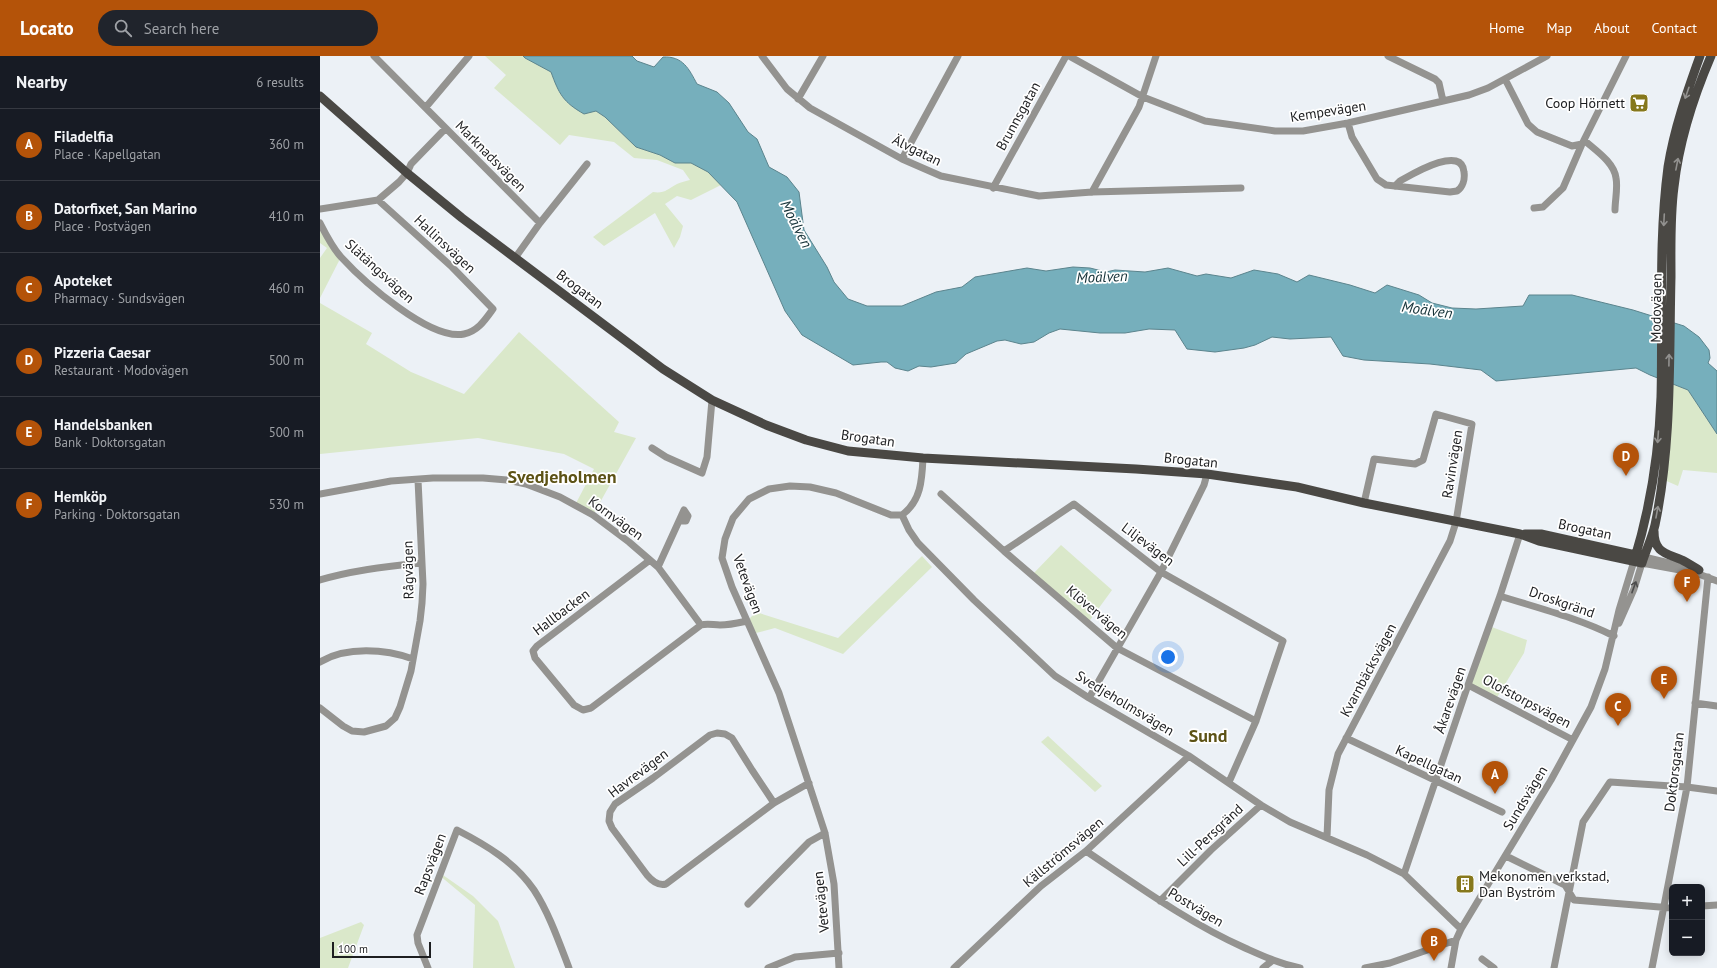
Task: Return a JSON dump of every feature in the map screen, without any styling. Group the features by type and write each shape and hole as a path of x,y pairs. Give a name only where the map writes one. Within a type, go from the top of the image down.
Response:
{"main road":[{"name":"Modovägen","path":"1639,559 1654,527 1662,479 1666,302 1664,221 1668,165 1685,99 1700,56"},
{"name":"Modovägen","path":"1666,302 1677,167 1692,102 1711,56"},
{"name":"Brogatan","path":"320,96 407,173 462,218 663,369 712,400 766,425 806,440 848,451 923,458 1207,474 1297,487 1364,503 1520,534 1540,541 1639,559"},
{"name":"Modovägen","path":"1639,559 1665,399"},
{"path":"1654,527 1654,540 1658,549 1669,556 1682,560 1699,570"}],"street":[{"name":"Marknadsvägen","path":"374,56 540,223"},
{"path":"426,107 469,56"},
{"name":"Älvgatan","path":"762,56 777,77 798,99 810,108 902,159 941,176 993,188 1039,196 1092,192 1241,188"},
{"path":"798,99 823,56"},
{"path":"902,159 958,56"},
{"name":"Kempevägen","path":"1068,56 1143,97 1205,121 1230,126 1275,131 1294,131 1348,123 1469,95 1505,79 1547,56"},
{"name":"Brunnsgatan","path":"993,188 1068,56"},
{"path":"1092,192 1143,97 1156,56"},
{"path":"1388,56 1435,79 1439,83 1443,101"},
{"path":"1534,208 1543,207 1563,188 1583,142 1626,56"},
{"path":"1505,79 1528,124 1537,132 1572,146 1583,142"},
{"path":"1348,123 1352,137 1377,179 1386,185 1395,186 1450,192 1457,192 1463,183 1464,171 1462,165 1457,161 1444,160 1400,181 1395,186"},
{"path":"320,209 378,200 399,182 407,173 411,164 445,129"},
{"path":"1583,142 1609,163 1614,170 1616,179 1615,210"},
{"path":"515,258 540,223 587,164"},
{"name":"Hallinsvägen","path":"378,200 452,267 493,309"},
{"name":"Slätängsvägen","path":"320,223 331,244 341,257 392,303 433,329 447,334 464,334 481,325 493,309"},
{"path":"652,448 666,457 702,472 707,458 712,400"},
{"name":"Ravinvägen","path":"1364,503 1374,459 1415,464 1423,460 1436,414 1472,424 1456,522"},
{"path":"902,515 910,509 917,498 922,474 923,458"},
{"path":"1089,698 1161,572 1204,485 1207,474"},
{"name":"Kornvägen","path":"320,494 391,481 483,478 526,484 560,497 593,515 650,560 658,567 701,625"},
{"name":"Rågvägen","path":"320,708 342,726 352,731 364,732 373,731 386,726 395,718 400,707 411,671 422,603 423,584 418,480"},
{"name":"Vetevägen","path":"839,968 834,884 825,833 779,693 732,587 722,558 725,539 733,518 749,499 769,489 790,486 810,487 836,493 891,515 902,515"},
{"name":"Klövervägen","path":"941,494 1117,648 1256,721"},
{"name":"Liljevägen","path":"1004,550 1074,504 1161,572 1283,641 1256,721"},
{"name":"Svedjeholmsvägen","path":"902,515 909,530 918,543 974,600 1055,676 1089,698 1189,756 1261,805 1290,822 1327,837 1404,874 1461,929"},
{"path":"658,567 678,521"},
{"name":"Kvarnbäcksvägen","path":"1327,837 1329,790 1338,754 1450,541 1456,522"},
{"name":"Åkarevägen","path":"1404,874 1520,534"},
{"path":"1639,559 1699,570 1708,577"},
{"path":"1639,559 1696,573 1717,581"},
{"name":"Sundsvägen","path":"1451,968 1456,940 1461,929 1506,856 1573,740 1597,692 1614,636 1619,610 1639,559"},
{"name":"Hallbacken","path":"650,560 537,646 533,651 535,658 574,706 583,710 591,708 701,625"},
{"path":"320,580 338,575 379,568 421,564"},
{"name":"Doktorsgatan","path":"1652,968 1687,786 1708,577"},
{"name":"Droskgränd","path":"1500,596 1567,617 1614,636"},
{"path":"701,625 709,623 731,625 747,621"},
{"path":"320,662 338,654 366,652 392,653 413,659"},
{"name":"Olofstorpsvägen","path":"1468,685 1573,740"},
{"path":"1695,703 1717,706"},
{"path":"1229,782 1256,721"},
{"name":"Havrevägen","path":"774,803 732,738 725,734 717,733 710,735 653,778 615,804 610,812 609,821 612,828 647,876 652,881 662,885 666,884 774,803 809,783"},
{"name":"Kapellgatan","path":"1346,738 1502,812"},
{"name":"Källströmsvägen","path":"954,968 1041,886 1086,851 1189,756"},
{"path":"1554,968 1583,822 1610,782 1687,786 1717,791"},
{"name":"Lill-Persgränd","path":"1160,901 1211,850 1261,805"},
{"name":"Rapsvägen","path":"428,968 417,935 457,830 479,841 500,855 524,878 541,903 569,968"},
{"path":"748,904 809,842 825,833"},
{"name":"Postvägen","path":"1086,851 1160,901 1215,934 1273,960 1300,968"},
{"path":"1506,856 1565,885 1574,900 1669,908"},
{"path":"1705,906 1717,905"},
{"path":"1365,968 1390,963 1456,940"},
{"path":"768,968 795,957 839,953"},
{"path":"1482,959 1494,968"},
{"path":"1263,968 1273,960"}],"green space":[{"path":"485,56 523,56 551,72 559,92 566,101 577,110 584,114 596,111 605,117 636,147 660,155 675,163 691,163 708,172 721,185 691,200 677,196 665,204 683,226 680,237 674,248 655,213 604,246 593,237 653,192 663,192 679,183 690,180 683,170 657,160 634,158 614,142 569,135 560,145 494,88 506,75"},
{"path":"320,223 341,257 320,298 320,258 327,248 320,243"},
{"path":"320,303 372,333 366,344 411,372 464,394 519,332 619,422 614,432 636,438 593,515 575,505 594,469 564,454 478,438 320,454"},
{"path":"1669,383 1688,390 1717,434 1717,473 1683,470 1678,486 1662,479"},
{"path":"1061,545 1112,590 1088,623 1032,575"},
{"path":"922,556 932,567 843,654 775,628 756,633 749,619 756,612 838,638"},
{"path":"1489,626 1527,640 1524,653 1496,699 1468,685"},
{"path":"1048,736 1102,786 1095,792 1041,742"},
{"path":"440,873 473,896 498,921 515,968 473,968 475,905 439,875"},
{"path":"361,922 364,925 348,968 320,968 320,938"}],"water":[{"name":"Moälven","path":"523,56 632,56 637,61 654,67 663,57 670,57 680,61 691,73 697,84 717,92 729,103 748,132 757,139 769,167 787,177 799,192 804,230 827,267 834,282 848,299 867,306 902,306 936,292 962,287 975,277 1027,268 1046,271 1073,267 1090,268 1106,272 1115,270 1145,272 1168,268 1197,276 1206,274 1231,278 1254,270 1278,274 1297,282 1309,275 1375,293 1387,285 1419,295 1432,303 1452,308 1476,309 1523,306 1529,295 1572,295 1633,310 1684,326 1699,337 1709,350 1710,358 1708,363 1717,371 1717,434 1688,390 1636,368 1496,381 1481,370 1430,364 1364,360 1343,356 1331,337 1290,339 1272,337 1255,345 1244,348 1215,352 1187,349 1175,330 1149,329 1125,333 1100,333 1060,329 1049,333 1034,342 1021,344 1005,340 997,341 966,354 956,363 931,367 919,366 908,371 895,368 887,362 853,365 802,335 785,311 737,202 708,172 691,163 675,163 660,155 636,147 605,117 596,111 584,114 577,110 566,101 559,92 551,72"}],"place":[{"name":"Coop Hörnett","path":"1639,103"},
{"name":"Pizzeria Caesar","path":"1626,476"},
{"name":"Hemköp","path":"1687,602"},
{"name":"Handelsbanken","path":"1664,699"},
{"name":"Apoteket","path":"1618,726"},
{"name":"Filadelfia","path":"1495,794"},
{"name":"Mekonomen verkstad, Dan Byström","path":"1465,884"},
{"name":"Datorfixet, San Marino","path":"1434,961"}],"district":[{"name":"Svedjeholmen","path":"562,477"},
{"name":"Sund","path":"1208,736"}]}
